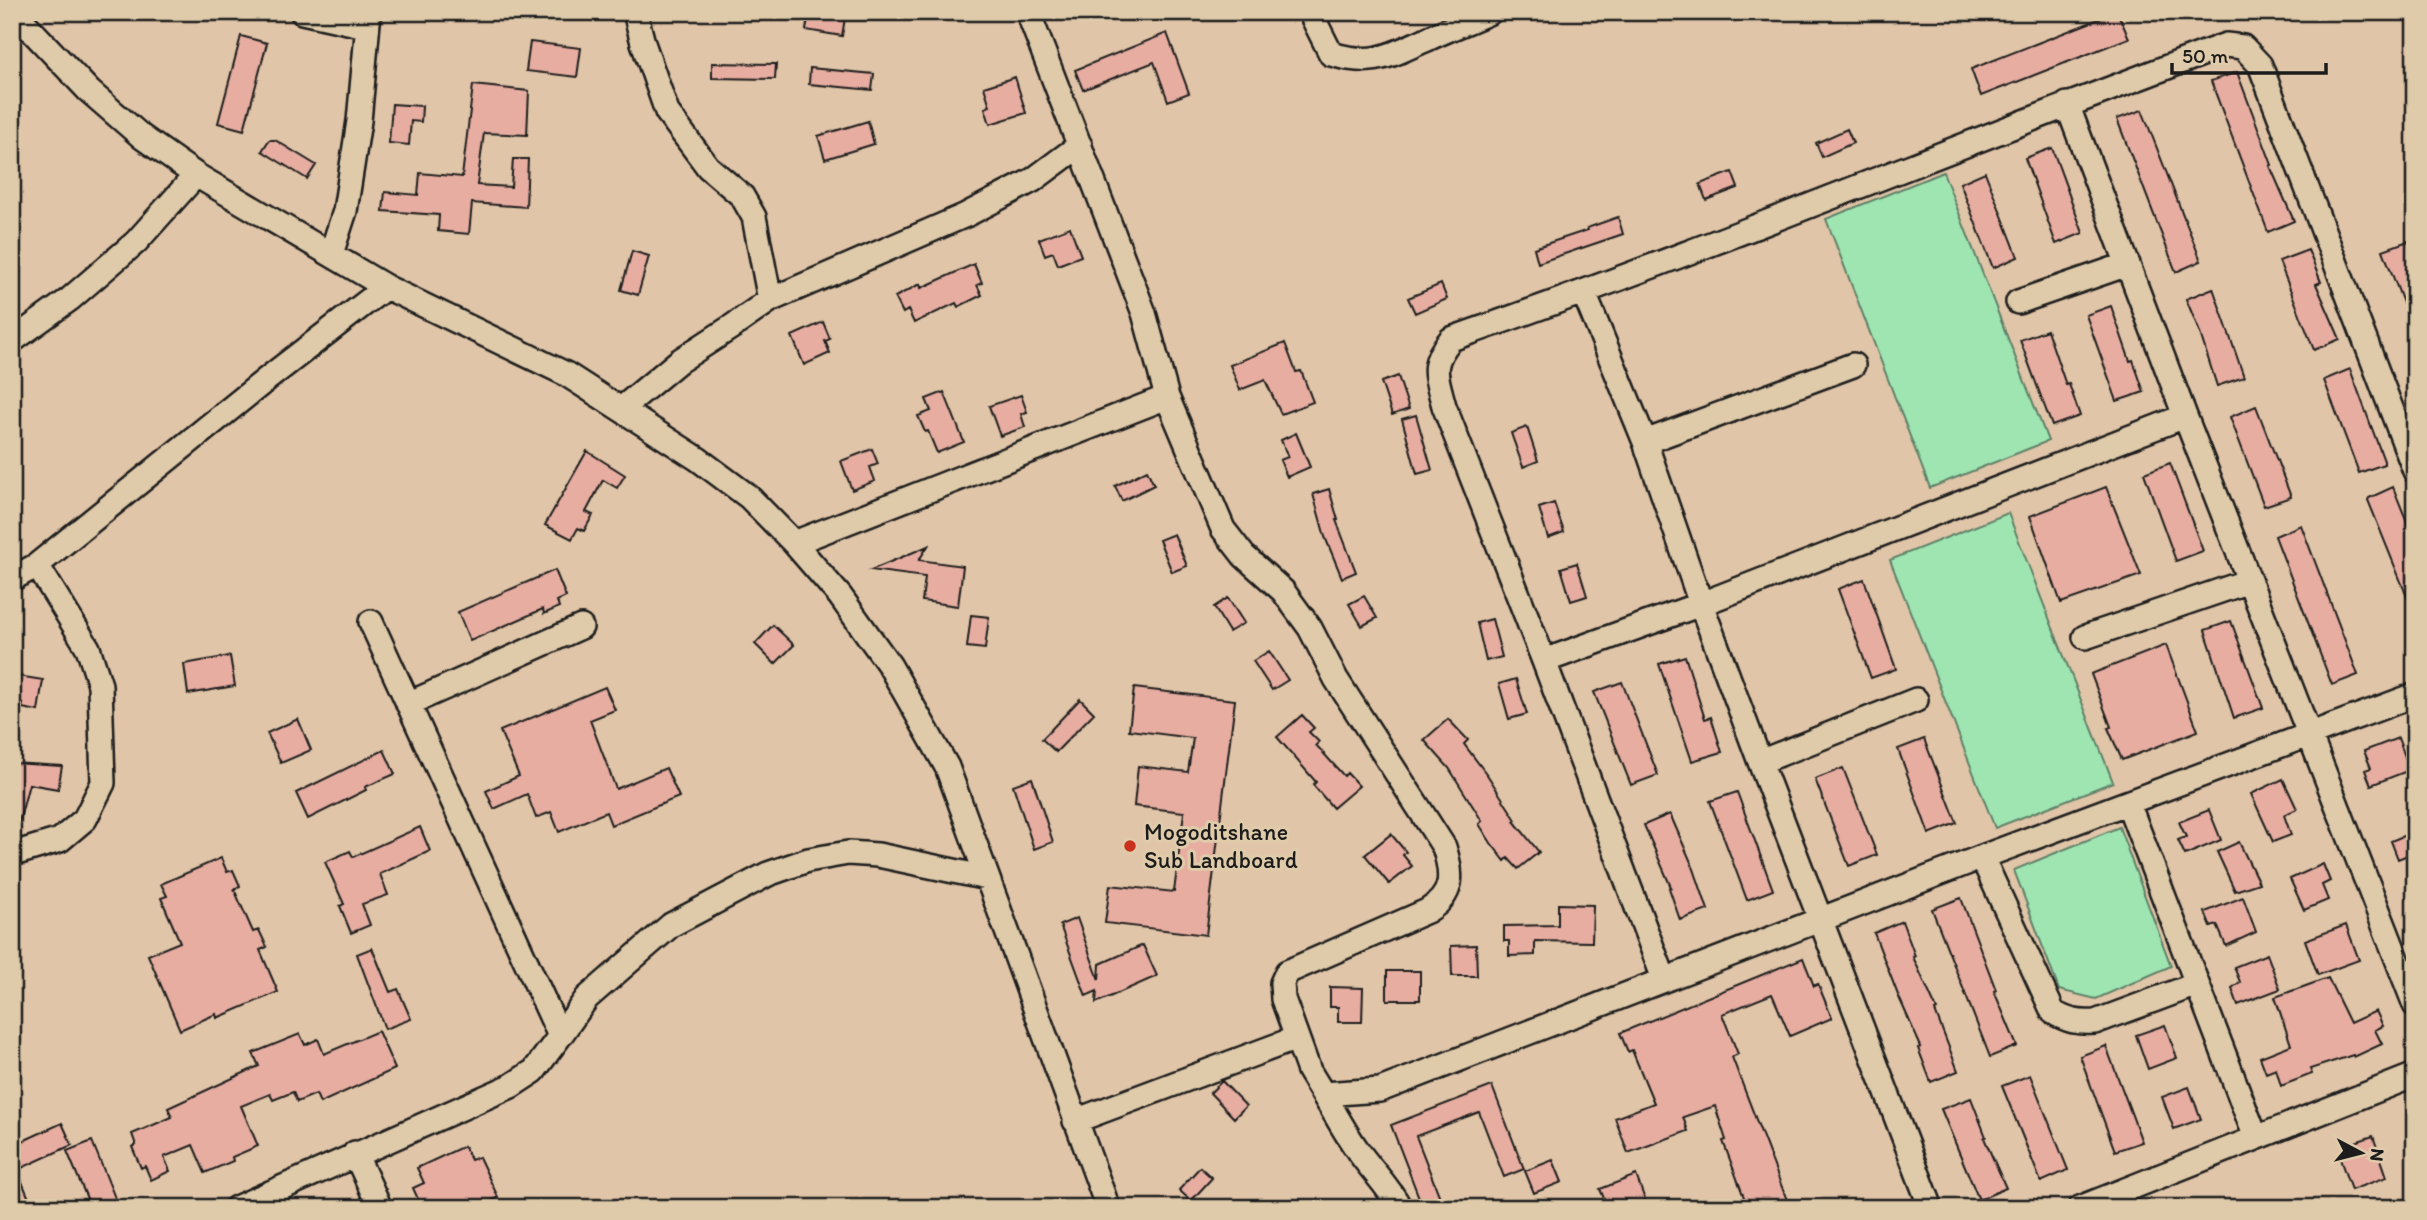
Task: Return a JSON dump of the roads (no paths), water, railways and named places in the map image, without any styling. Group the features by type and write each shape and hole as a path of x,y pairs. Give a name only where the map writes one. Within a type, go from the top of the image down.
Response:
{"street":[{"path":"14,12 89,91 142,137 196,175 386,287 566,374 698,459 749,497 794,543 840,596 890,666 947,767 1108,1208"},
{"path":"302,12 367,19 359,121 345,211 331,254"},
{"path":"635,12 667,112 708,167 742,196 754,217 769,300"},
{"path":"1028,12 1144,313 1167,397 1223,530 1244,556 1283,591 1310,628 1336,679 1444,847 1450,867 1449,887 1441,902 1427,911 1287,971 1282,983 1283,999 1309,1071 1345,1132 1383,1179 1400,1208"},
{"path":"1310,12 1331,54 1352,60 1371,60 1395,54 1490,12"},
{"path":"1664,979 1444,406 1435,372 1438,354 1451,339 1584,293 2067,104 2226,45 2243,47 2260,65 2415,471"},
{"path":"2067,104 2185,416 2415,1005"},
{"path":"621,409 679,361 769,300 966,215 1033,180 1080,145"},
{"path":"12,341 71,299 136,242 196,175"},
{"path":"2018,302 2128,264"},
{"path":"12,579 37,565 267,379 386,287"},
{"path":"1584,293 1645,442 1701,604 1931,1208"},
{"path":"1645,442 1853,365"},
{"path":"794,543 1167,397"},
{"path":"1544,661 1701,604 2185,416"},
{"path":"12,851 20,852 60,841 85,818 103,783 100,685 88,648 37,565"},
{"path":"2085,637 2249,580"},
{"path":"371,622 560,1036"},
{"path":"408,704 581,627"},
{"path":"1323,1094 1380,1090 1982,857 2415,695"},
{"path":"1760,761 1916,700"},
{"path":"2128,803 2256,1138"},
{"path":"236,1208 510,1086 534,1071 587,998 671,925 768,874 808,860 848,853 878,855 987,878"},
{"path":"1982,857 2053,1012 2065,1020 2078,1023 2095,1022 2197,984"},
{"path":"1075,1121 1297,1038"},
{"path":"2080,1208 2415,1075"},
{"path":"355,1153 380,1208"}],"place":[{"name":"Mogoditshane Sub Landboard","path":"1130,846"}]}
